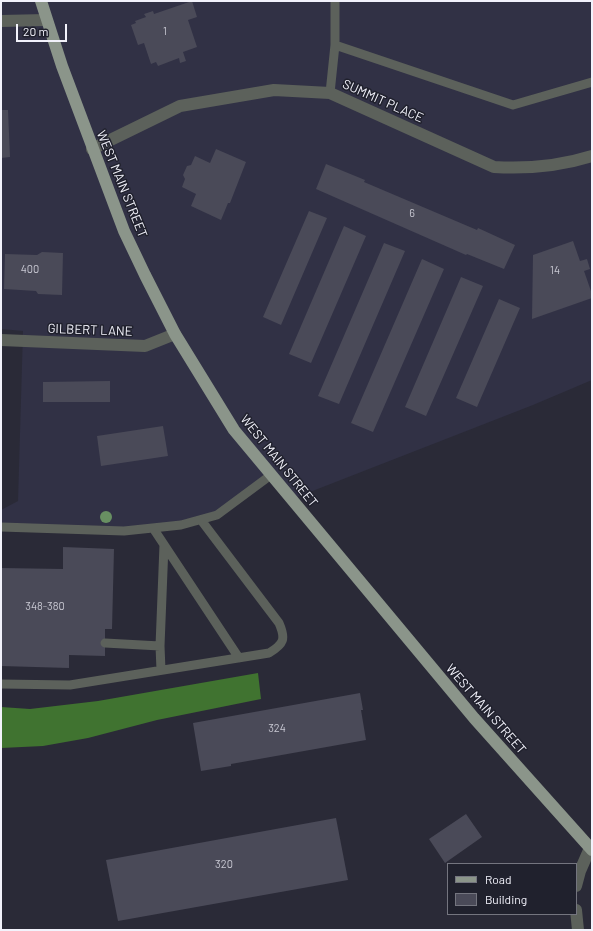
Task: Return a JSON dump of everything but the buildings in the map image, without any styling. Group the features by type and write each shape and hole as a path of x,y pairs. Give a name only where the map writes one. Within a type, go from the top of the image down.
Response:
{"main road":[{"name":"WEST MAIN STREET","path":"41,1 62,66 124,231 175,334 234,430 474,718 591,849"}],"street":[{"path":"1,20 46,20"},
{"name":"SUMMIT PLACE","path":"92,149 180,106 274,90 330,93 494,167 520,169 572,162 592,156"},
{"name":"GILBERT LANE","path":"1,340 145,346 175,334"},
{"path":"577,882 580,871 591,849"},
{"path":"576,915 578,930"}],"lane":[{"path":"330,93 334,45 335,1"},
{"path":"334,45 513,105 592,82"},
{"path":"1,527 124,530 181,525 217,515 271,475"},
{"path":"1,684 70,685 269,654 278,648 283,641 283,632 279,623 201,520"},
{"path":"153,528 238,658"},
{"path":"161,670 160,646 164,546"},
{"path":"105,643 160,646"}],"shaded area":[{"path":"1,1 592,1 592,380 533,405 292,499 271,475 217,515 124,531 1,527 1,510 18,501 23,331 1,329"}],"green space":[{"path":"258,673 261,699 157,720 88,738 43,746 1,748 1,707 30,709 98,701"}]}
